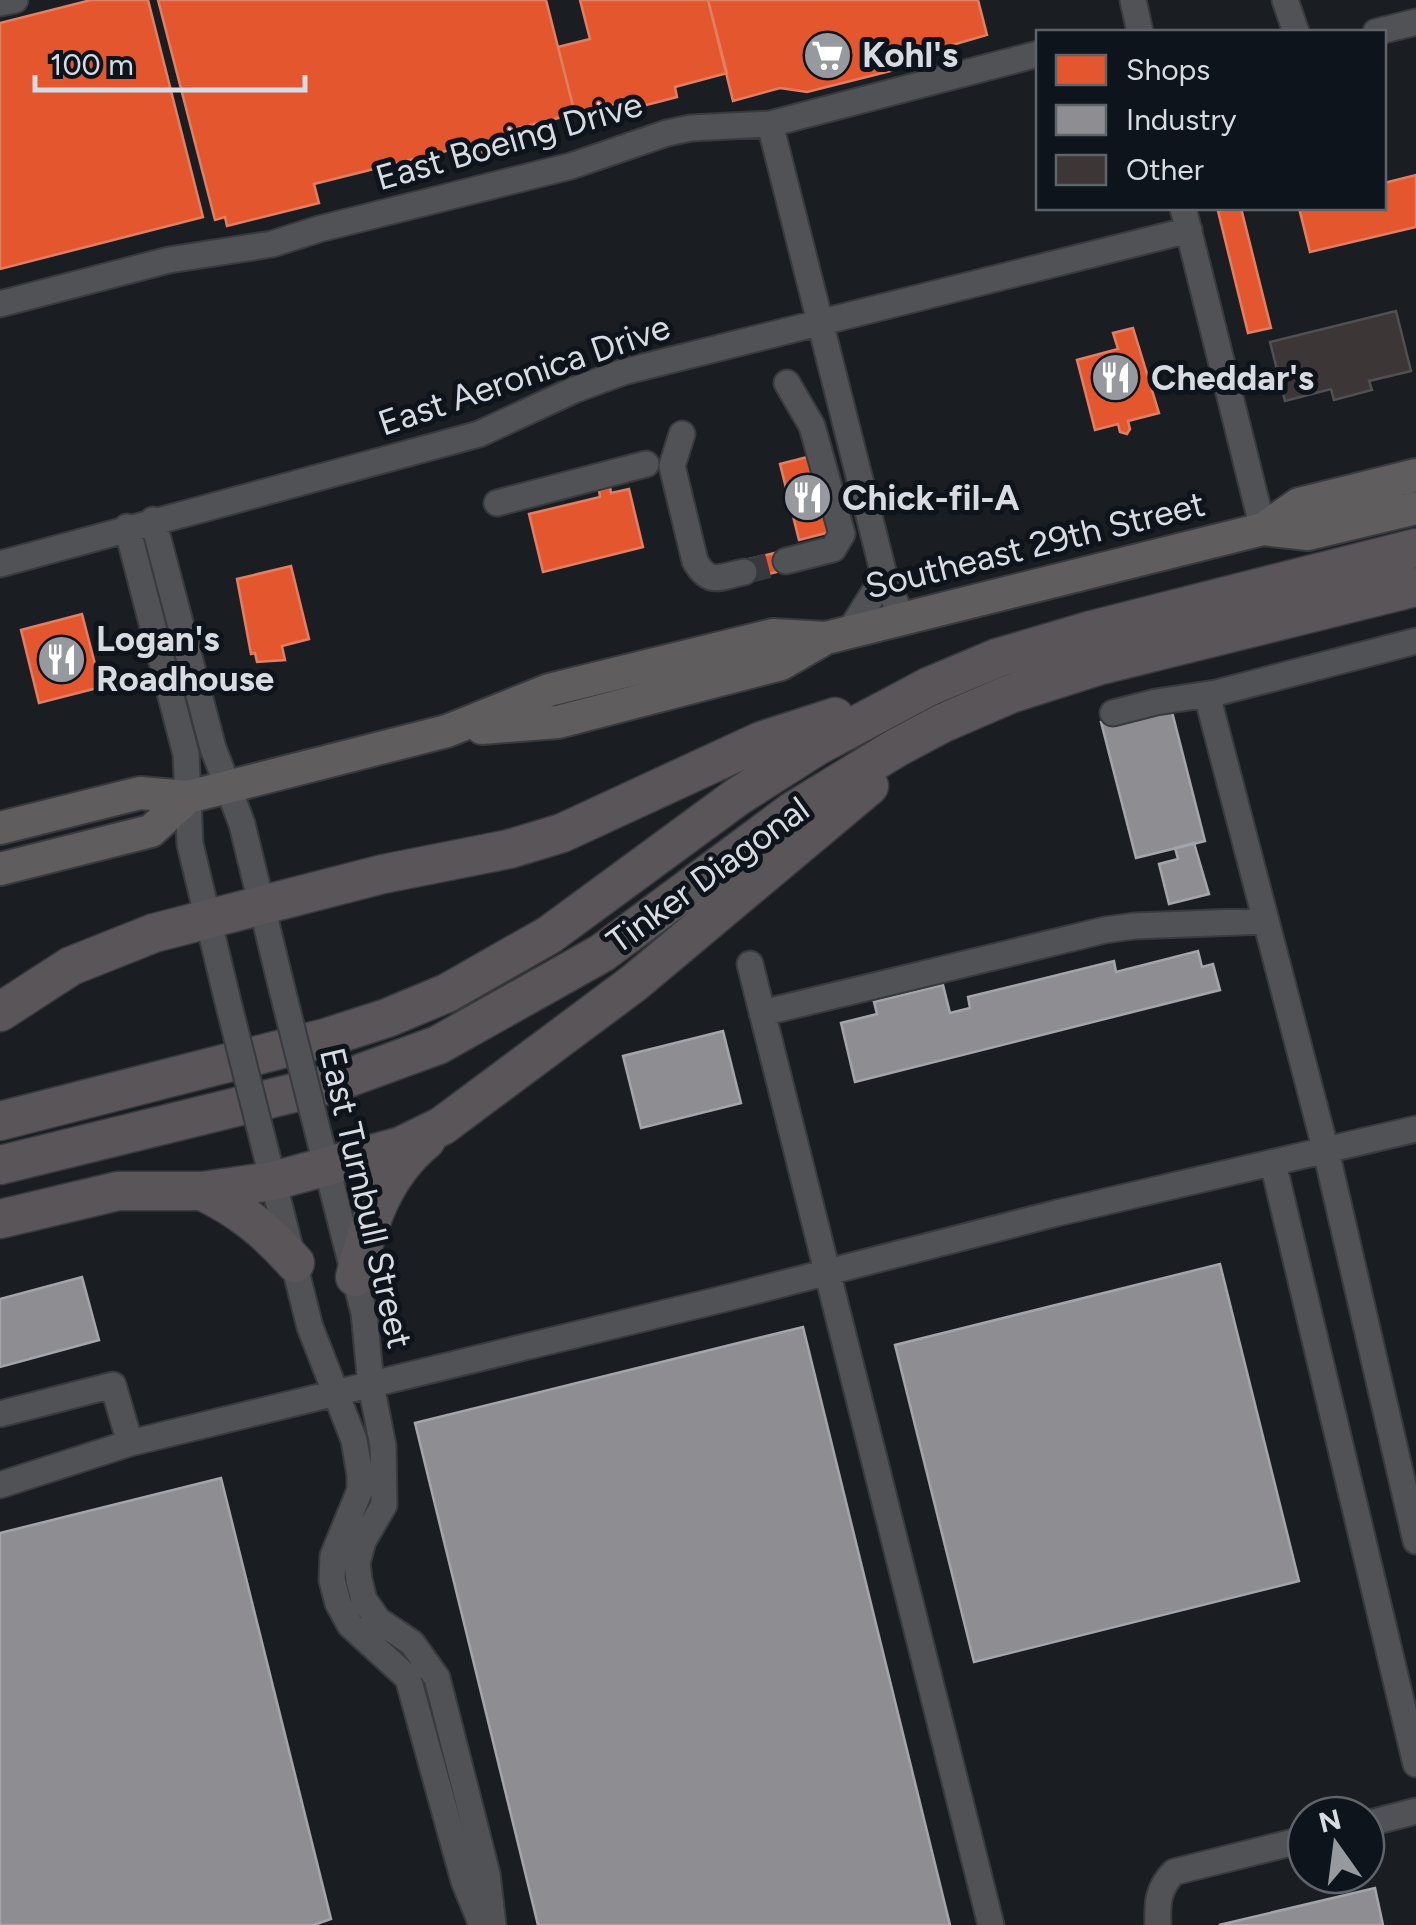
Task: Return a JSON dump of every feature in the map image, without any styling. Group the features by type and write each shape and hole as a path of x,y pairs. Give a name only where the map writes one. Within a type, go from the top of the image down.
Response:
{"highway":[{"name":"Tinker Diagonal","path":"0,1121 325,1038 446,993 549,935 769,776 868,716 997,658 1416,548"},
{"name":"Tinker Diagonal","path":"0,1165 334,1083 438,1045 602,953 793,811 943,723 1010,694 1100,665 1416,587"},
{"path":"0,1012 71,966 154,932 383,874 509,849 562,833 762,741 928,687"},
{"path":"355,1276 368,1226 403,1159 634,983 943,723"},
{"path":"0,1220 118,1190 202,1191 273,1180 401,1146 442,1126"},
{"path":"202,1191 250,1219 295,1263"}],"main road":[{"name":"Southeast 29th Street","path":"1263,529 1299,504 1416,476"},
{"name":"Southeast 29th Street","path":"0,828 140,793 188,797 448,732 558,722 781,664 837,635 902,618 1263,529 1308,534 1416,508"},
{"name":"Southeast 29th Street","path":"0,868 150,831 188,797"}],"street":[{"path":"0,3 14,0"},
{"path":"1133,0 1137,30"},
{"path":"1384,30 1416,22"},
{"name":"East Boeing Drive","path":"0,304 169,260 272,244 571,166 667,133 770,124 1036,55"},
{"path":"770,124 883,572 902,618"},
{"path":"1186,219 1263,529"},
{"name":"East Aeronica Drive","path":"0,564 479,434 623,372 820,322 1186,219"},
{"path":"786,561 833,549 842,534 812,426 787,384"},
{"path":"682,434 672,466 695,561 703,575 713,579 744,572"},
{"path":"497,503 646,464"},
{"name":"East Turnbull Street","path":"153,520 213,748 242,824 364,1313 371,1386 383,1446 384,1505 363,1541 357,1563 358,1580 364,1600 378,1620 412,1643 437,1678 486,1874 493,1925"},
{"path":"127,527 186,754 190,844 226,998 310,1326 354,1440 360,1490 333,1556 332,1580 350,1625 408,1678 464,1881 482,1925"},
{"path":"837,635 883,572"},
{"path":"1113,713 1416,642"},
{"path":"1207,694 1326,1151 1416,1541"},
{"path":"762,1013 1105,930 1266,921"},
{"path":"750,964 991,1925"},
{"path":"0,1485 130,1443 1416,1128"},
{"path":"1272,1163 1416,1764"},
{"path":"0,1414 113,1385 130,1443"},
{"path":"1386,1819 1416,1812"},
{"path":"1158,1925 1161,1887 1174,1872 1286,1843"}],"building: Shops":[{"path":"91,0 148,0 203,217 0,269 0,23"},
{"path":"158,0 546,0 575,114 509,130 514,148 474,158 470,145 314,184 319,203 227,226 225,217 215,220"},
{"path":"580,0 708,0 727,73 675,87 677,97 627,110 625,102 575,114 558,47 590,39"},
{"name":"Kohl's","path":"708,0 978,0 987,35 942,48 922,63 807,92 780,88 733,101"},
{"path":"1416,175 1416,227 1310,252 1300,210 1386,210 1386,182"},
{"path":"1242,210 1271,328 1248,333 1218,211"},
{"name":"Cheddar's","path":"1133,328 1159,413 1128,421 1127,434 1120,432 1118,424 1095,430 1077,360 1118,349 1113,333"},
{"name":"Chick-fil-A","path":"815,455 834,531 799,540 780,464"},
{"path":"610,487 611,493 629,489 643,547 543,572 529,514 600,497 599,490"},
{"path":"783,551 788,569 746,580 741,561"},
{"path":"291,566 309,639 282,646 285,660 257,662 255,653 251,654 237,579"},
{"name":"Logan's Roadhouse","path":"82,614 101,687 39,703 21,630"}],"building: Industry":[{"path":"1170,704 1205,841 1136,858 1101,722"},
{"path":"1194,843 1209,894 1169,904 1159,864 1178,859 1175,848"},
{"path":"1198,951 1202,967 1213,964 1220,990 855,1082 841,1023 877,1014 874,1002 943,985 950,1013 970,1008 968,997 1114,961 1116,972"},
{"path":"723,1031 741,1103 641,1128 623,1056"},
{"path":"1220,1264 1299,1581 974,1662 895,1345"},
{"path":"82,1277 99,1340 0,1367 0,1299"},
{"path":"803,1327 950,1925 538,1925 415,1423"},
{"path":"221,1478 331,1919 314,1925 0,1925 0,1533"},
{"path":"1345,1895 1377,1895 1383,1925 1219,1925"}],"building: Other":[{"path":"1396,311 1411,371 1369,381 1372,390 1334,400 1331,389 1285,401 1270,342"}],"tunnel":[{"path":"744,572 786,561"}],"place":[{"name":"Kohl's","path":"827,55"},
{"name":"Cheddar's","path":"1116,378"},
{"name":"Chick-fil-A","path":"807,498"},
{"name":"Logan's Roadhouse","path":"61,659"}]}
